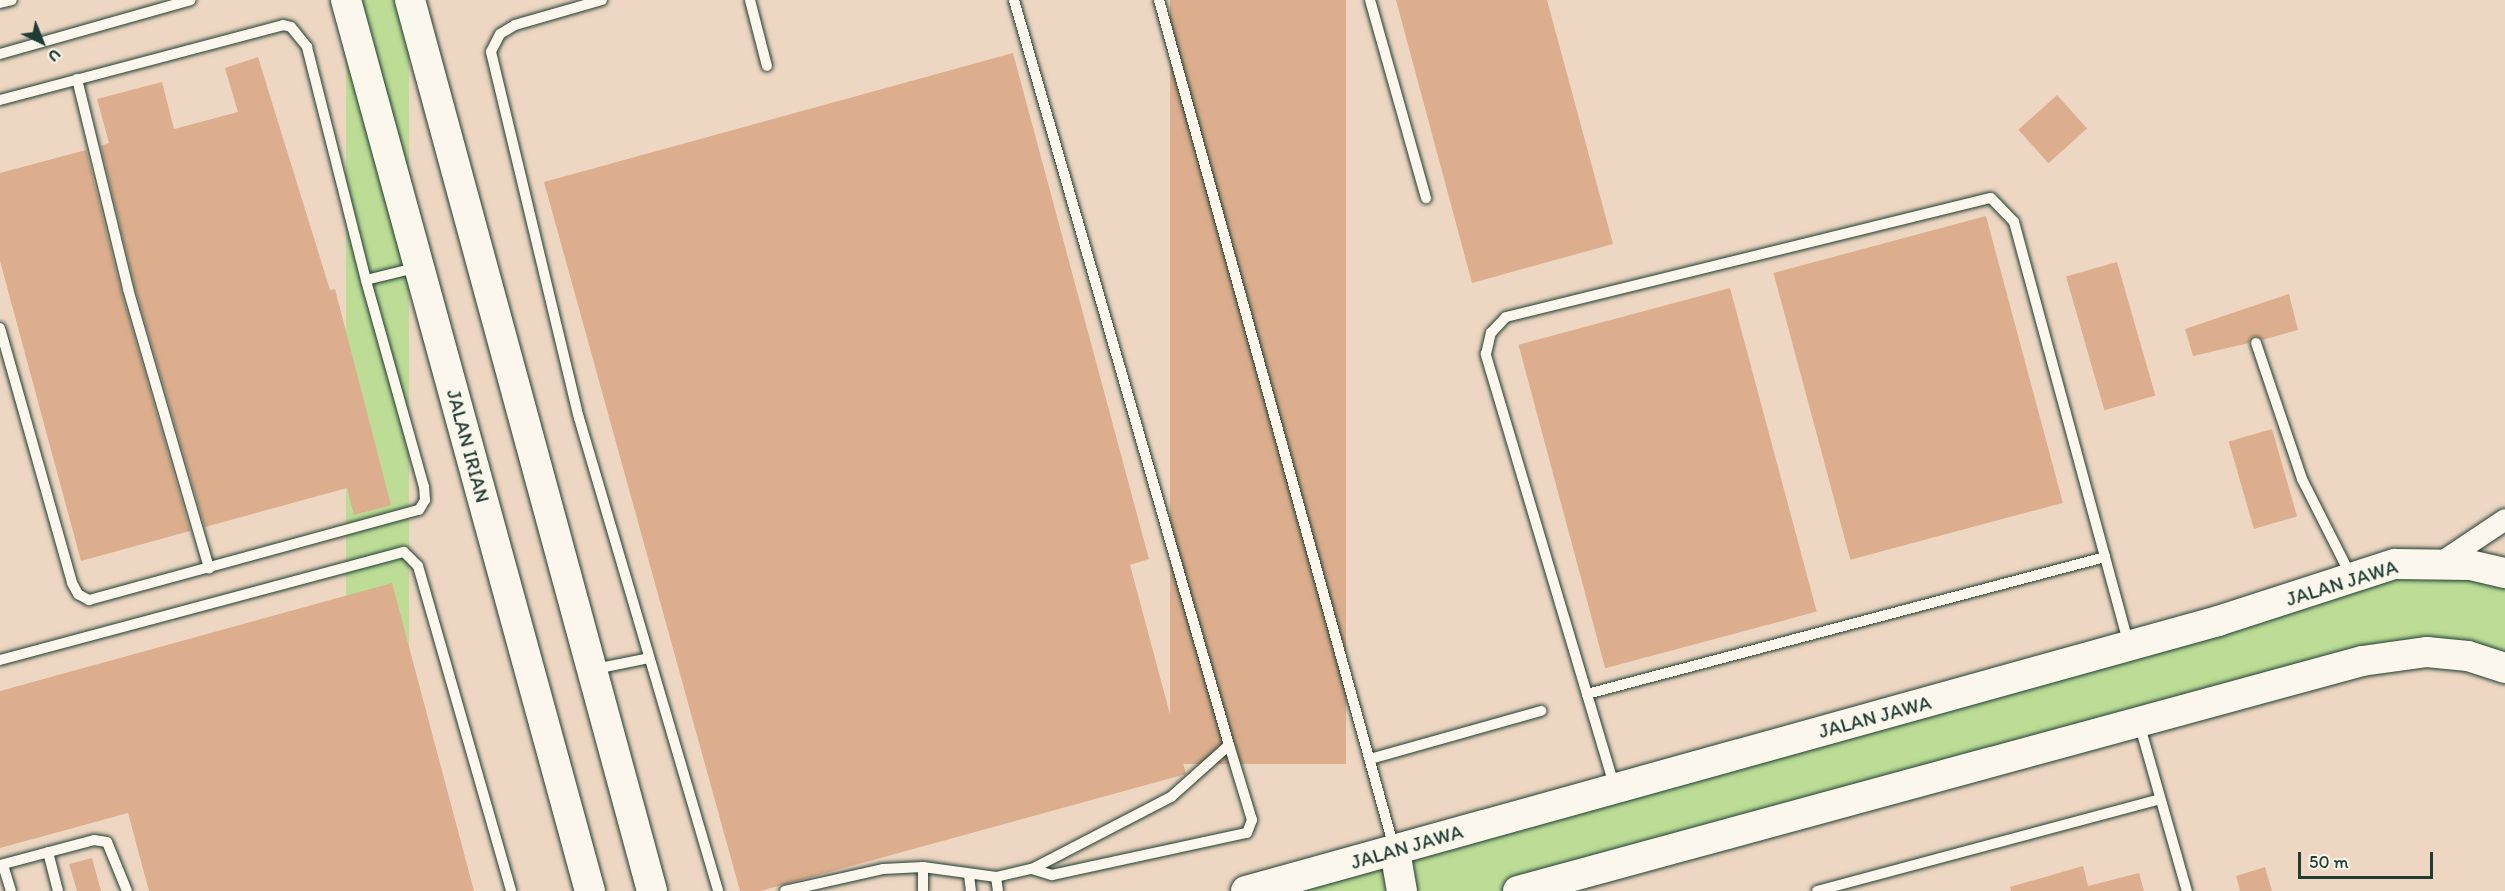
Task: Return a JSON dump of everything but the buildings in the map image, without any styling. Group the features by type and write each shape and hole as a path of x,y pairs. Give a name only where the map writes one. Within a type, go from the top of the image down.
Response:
{"street":[{"name":"JALAN IRIAN","path":"346,0 590,891"},
{"path":"410,0 652,891"},
{"path":"2439,563 2505,519"},
{"name":"JALAN JAWA","path":"1246,891 2130,646 2395,564 2439,563 2505,573"},
{"path":"1518,891 2138,720 2362,661 2427,652 2468,656 2505,668"},
{"path":"1395,851 1402,891"}],"lane":[{"path":"0,3 12,0"},
{"path":"0,54 191,0"},
{"path":"602,0 515,25 500,34 491,52 579,418 718,891"},
{"path":"750,0 767,66"},
{"path":"1014,0 1252,820 1247,833 1052,875 1032,869"},
{"path":"1159,0 1395,851"},
{"path":"1370,0 1426,198"},
{"path":"0,100 283,25 297,30 307,47 366,280 424,487 423,504 413,513 89,600 78,594 0,328"},
{"path":"77,80 128,289 209,568"},
{"path":"1615,788 1486,354 1491,333 1506,317 1991,198 2014,222 2130,646"},
{"path":"366,280 419,267"},
{"path":"2256,343 2302,479 2351,576"},
{"path":"0,660 404,552 418,566 511,891"},
{"path":"1587,694 2104,557"},
{"path":"592,670 650,657"},
{"path":"1370,759 1541,711"},
{"path":"2138,720 2187,891"},
{"path":"785,891 883,869 923,867 996,877 1032,869 1171,797 1229,745"},
{"path":"1817,891 2160,799"},
{"path":"11,891 2,865 94,840 107,842 127,891"},
{"path":"48,852 58,891"},
{"path":"923,867 923,891"},
{"path":"969,875 971,891"},
{"path":"996,877 998,891"}],"shaded area":[{"path":"0,0 2505,0 2505,891 0,891"}],"green space":[{"path":"346,0 409,0 409,891 346,891"},
{"path":"2505,573 2505,668 2427,652 1518,891 1247,891 2351,576"}]}
